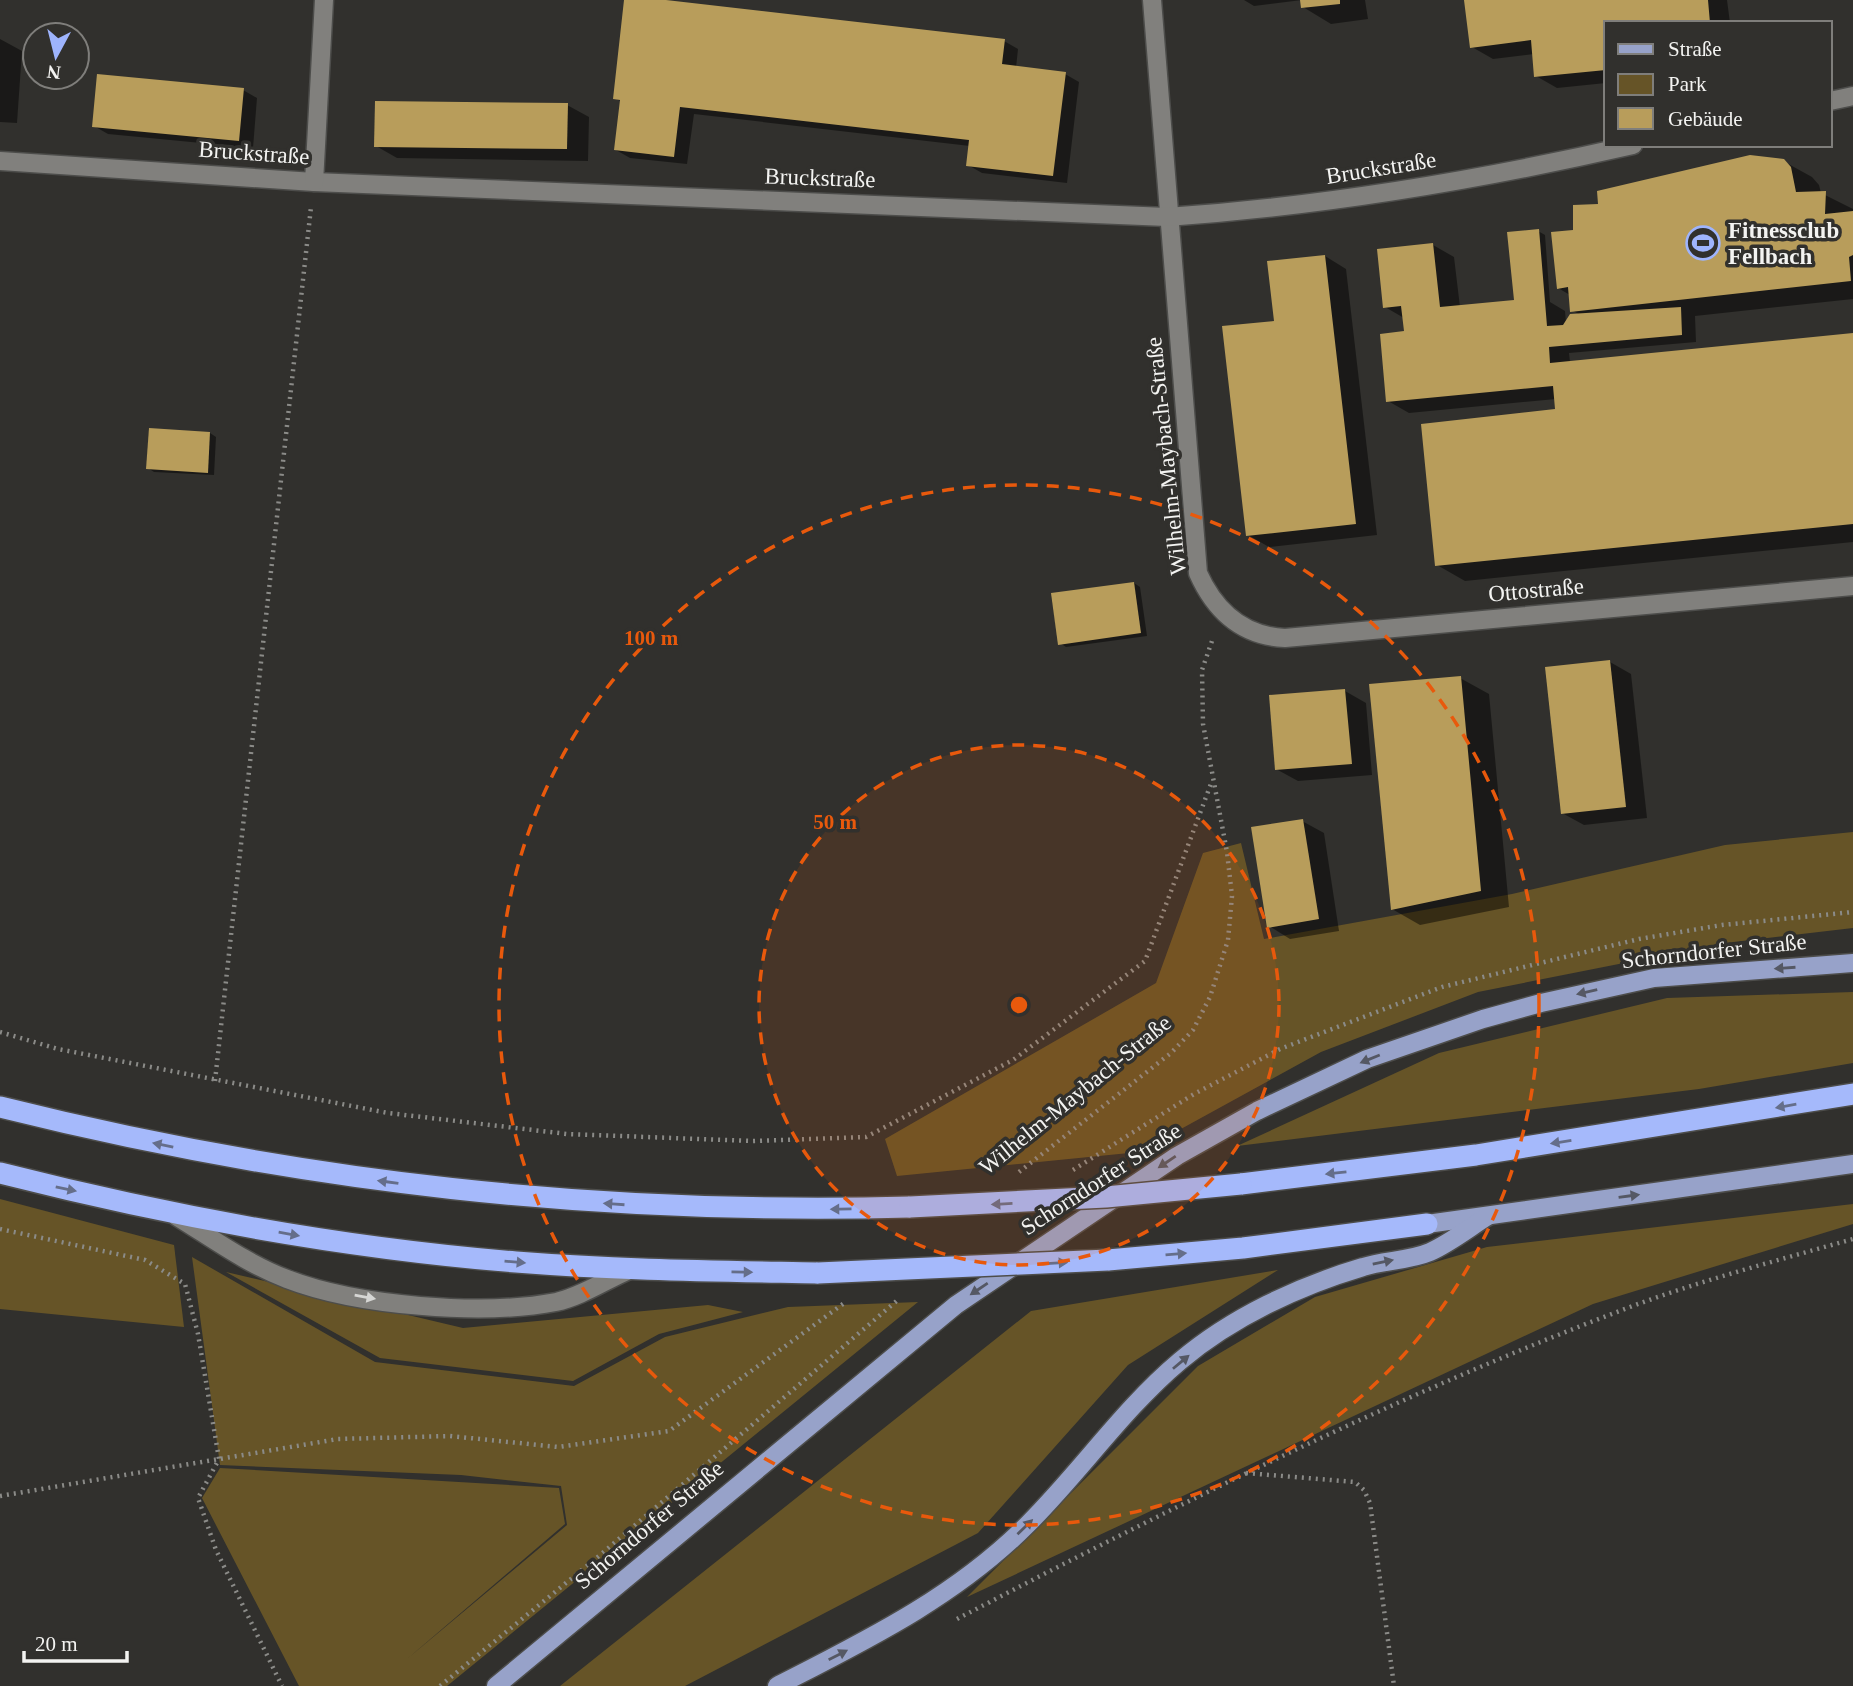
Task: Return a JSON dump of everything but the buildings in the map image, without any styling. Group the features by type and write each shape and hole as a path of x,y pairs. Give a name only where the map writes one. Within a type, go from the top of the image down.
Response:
{"highway":[{"path":"0,1107 241,1160 439,1189 638,1206 739,1209 910,1207 1106,1197 1241,1184 1450,1158 1853,1094"},
{"path":"0,1173 170,1212 302,1237 406,1251 629,1270 818,1273 1108,1260 1243,1248 1427,1224"}],"main road":[{"name":"Schorndorfer Straße","path":"496,1686 956,1305 1177,1156 1257,1111 1367,1059 1483,1019 1542,1003 1654,978 1853,963"},
{"path":"1427,1224 1853,1164"},
{"path":"778,1686 881,1633 938,1599 984,1564 1029,1524 1180,1361 1227,1328 1319,1281 1365,1266 1429,1252 1488,1216"}],"street":[{"path":"314,182 324,0"},
{"name":"Wilhelm-Maybach-Straße","path":"1152,0 1167,217 1198,573 1206,590 1228,617"},
{"path":"1832,101 1853,96"},
{"name":"Bruckstraße","path":"0,161 314,182 1167,217 1267,210 1496,175 1624,147"},
{"name":"Ottostraße","path":"1228,617 1254,632 1285,638 1853,586"},
{"path":"170,1212 245,1260 288,1279 330,1291 394,1302 451,1308 558,1302 629,1270"}],"path":[{"path":"215,1081 314,182"},
{"name":"Wilhelm-Maybach-Straße","path":"1008,1180 1171,1053 1193,1030 1210,997 1228,940 1232,897 1203,724 1202,670 1214,634 1228,617"},
{"path":"0,1032 58,1049 388,1113 567,1134 752,1141 866,1138 1013,1060 1145,961 1213,778"},
{"path":"0,1229 145,1260 185,1284 198,1334 219,1459 198,1498 216,1550 282,1686"},
{"path":"948,1624 1245,1473 1451,1380 1632,1306 1853,1239"},
{"path":"440,1686 599,1556 904,1295"},
{"path":"0,1496 338,1439 450,1436 558,1447 669,1431 849,1299"},
{"path":"1245,1473 1355,1482 1364,1490 1370,1503 1394,1686"}],"green space":[{"path":"1853,832 1853,928 1725,943 1478,992 1321,1052 1139,1152 897,1176 885,1139 1156,983 1203,853 1241,843 1264,939 1512,894 1725,845"},
{"path":"1853,992 1853,1063 1699,1089 1237,1146 1439,1053 1667,998"},
{"path":"0,1199 174,1245 184,1327 0,1309"},
{"path":"1853,1204 1853,1224 1593,1304 967,1597 1198,1366 1315,1297 1487,1247"},
{"path":"192,1257 375,1362 574,1386 665,1337 788,1307 918,1302 447,1686 299,1686 202,1498 220,1468 559,1488 565,1524 407,1659 567,1525 561,1486 461,1475 220,1465"},
{"path":"1278,1270 1128,1365 978,1533 685,1686 560,1686 1031,1311"},
{"path":"226,1272 463,1328 708,1305 743,1312 659,1334 573,1381 380,1358"}],"place":[{"name":"Fitnessclub Fellbach","path":"1703,243"}]}
